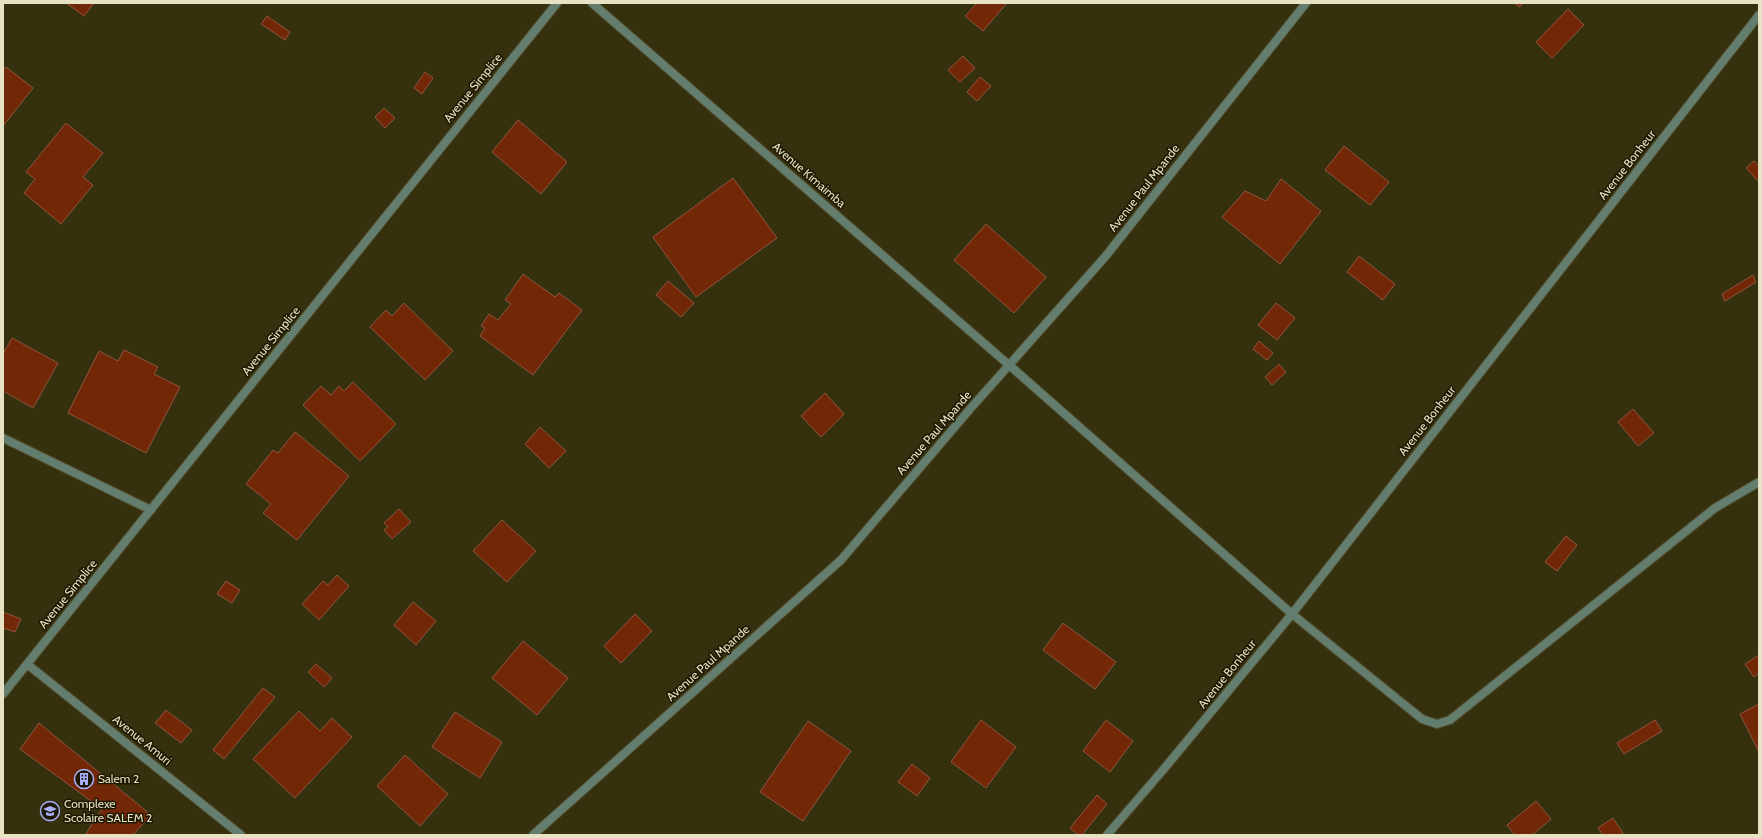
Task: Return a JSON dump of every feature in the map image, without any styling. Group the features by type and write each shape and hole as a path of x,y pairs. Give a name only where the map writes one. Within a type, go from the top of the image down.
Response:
{"street":[{"name":"Avenue Simplice","path":"3,694 557,3"},
{"name":"Avenue Kimaimba","path":"592,3 1009,365 1292,614 1422,719 1437,724 1450,720 1714,508 1759,482"},
{"name":"Avenue Paul Mpande","path":"533,835 841,560 1009,365 1105,257 1306,3"},
{"name":"Avenue Bonheur","path":"1107,835 1163,770 1292,614 1759,15"},
{"path":"3,438 150,510"},
{"name":"Avenue Amuri","path":"27,664 241,835"}],"building":[{"path":"66,3 94,3 84,16"},
{"path":"977,3 1007,3 983,31 965,16"},
{"path":"1514,3 1523,3 1520,7"},
{"path":"1568,9 1584,25 1552,58 1536,42"},
{"path":"267,16 290,32 285,40 261,24"},
{"path":"963,56 975,68 960,82 948,70"},
{"path":"6,67 33,88 3,126 3,71"},
{"path":"425,72 433,78 422,94 414,88"},
{"path":"980,77 991,86 977,101 967,92"},
{"path":"384,108 395,118 385,128 375,117"},
{"path":"518,120 567,162 541,194 492,152"},
{"path":"66,123 103,153 83,177 93,185 61,224 24,193 35,179 26,172"},
{"path":"1344,146 1389,182 1370,205 1325,170"},
{"path":"1754,161 1759,166 1759,182 1746,168"},
{"path":"733,178 777,238 696,297 653,237"},
{"path":"1281,179 1321,211 1280,264 1222,217 1245,191 1266,201"},
{"path":"986,224 1046,277 1014,313 954,260"},
{"path":"1359,256 1395,284 1383,300 1347,272"},
{"path":"523,274 555,297 559,293 582,310 533,375 480,336 485,328 481,326 489,314 498,320 511,304 505,300"},
{"path":"1753,275 1756,282 1725,301 1722,294"},
{"path":"668,281 694,303 681,317 656,295"},
{"path":"404,303 453,351 425,380 370,327 386,310 392,316"},
{"path":"1276,303 1295,318 1277,340 1258,325"},
{"path":"12,338 58,363 33,408 3,391 3,354"},
{"path":"1259,341 1273,353 1267,360 1253,349"},
{"path":"124,350 158,367 154,374 180,387 146,453 68,413 99,351 118,361"},
{"path":"1279,364 1286,372 1272,385 1265,377"},
{"path":"353,382 396,424 360,461 303,405 321,386 331,395 339,386 344,391"},
{"path":"825,393 844,414 821,437 801,416"},
{"path":"1633,409 1654,433 1638,446 1618,422"},
{"path":"540,427 566,451 549,468 525,444"},
{"path":"295,432 349,476 297,540 263,513 271,504 246,484 273,450 278,453"},
{"path":"399,509 411,522 392,539 384,530 388,527 384,523"},
{"path":"502,520 536,551 507,582 473,551"},
{"path":"1566,536 1577,545 1557,571 1545,562"},
{"path":"337,575 349,586 319,620 302,604 323,581 328,585"},
{"path":"226,581 240,590 232,603 217,594"},
{"path":"413,602 436,621 416,645 394,625"},
{"path":"3,612 21,619 15,632 3,628"},
{"path":"635,614 652,631 621,663 604,646"},
{"path":"1063,623 1116,662 1095,689 1043,650"},
{"path":"523,641 568,678 537,715 492,678"},
{"path":"1759,655 1759,673 1754,677 1745,664"},
{"path":"316,664 332,678 324,687 308,672"},
{"path":"263,688 275,697 224,759 213,750"},
{"path":"1759,704 1759,752 1740,714"},
{"path":"166,710 192,730 181,743 155,723"},
{"path":"299,711 320,731 332,718 352,737 295,798 253,759"},
{"path":"455,712 502,742 480,778 432,747"},
{"path":"981,720 1016,747 986,788 951,762"},
{"path":"1106,720 1133,741 1110,772 1083,751"},
{"path":"1655,720 1662,731 1624,754 1617,743"},
{"path":"808,721 851,751 803,821 760,792"},
{"name":"Salem 2","path":"39,723 151,815 133,835 85,835 102,809 20,749"},
{"path":"405,755 448,794 420,826 377,786"},
{"path":"912,764 930,778 917,796 898,782"},
{"path":"1097,795 1107,804 1082,835 1078,835 1070,828"},
{"path":"1536,801 1551,819 1532,835 1515,835 1507,825"},
{"path":"1613,818 1623,833 1620,835 1603,835 1598,828"}],"place":[{"name":"Salem 2","path":"84,779"},
{"name":"Complexe Scolaire SALEM 2","path":"50,811"}]}
